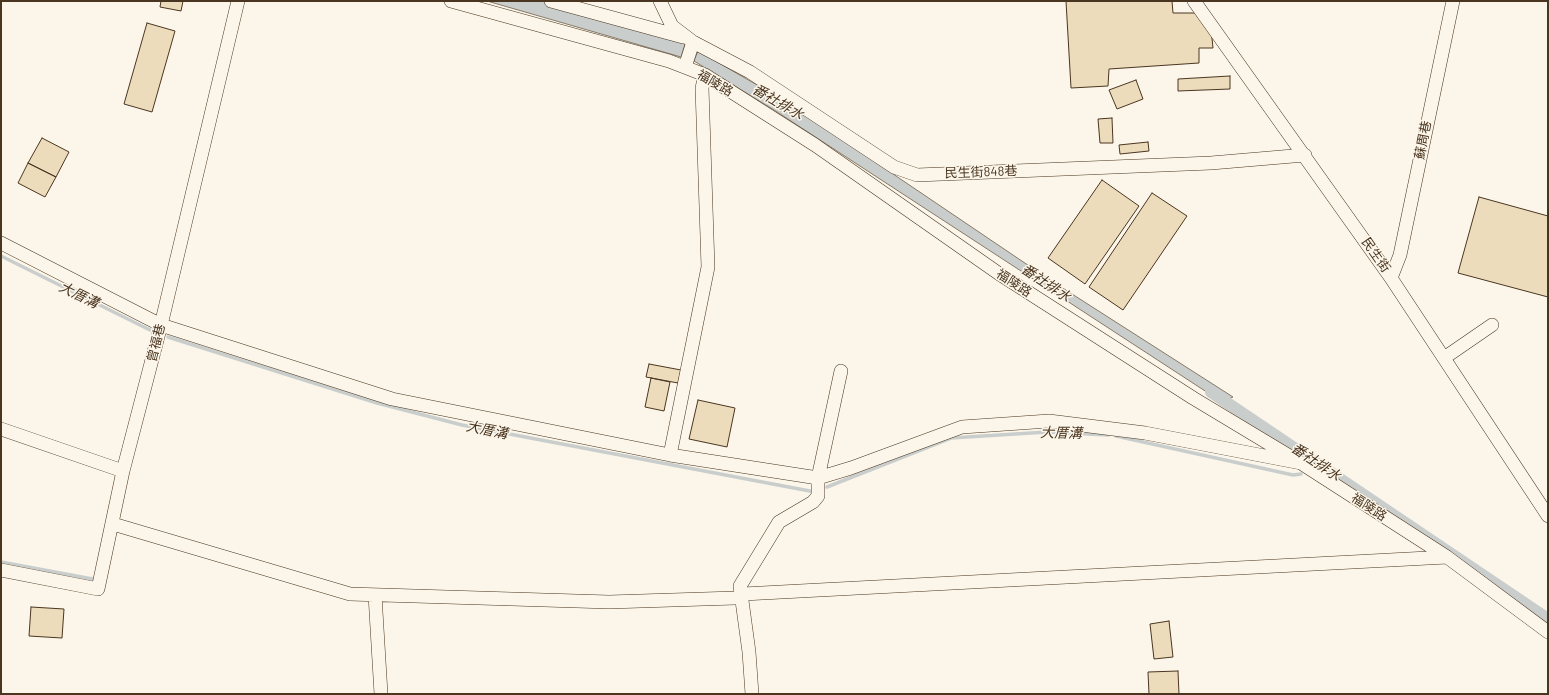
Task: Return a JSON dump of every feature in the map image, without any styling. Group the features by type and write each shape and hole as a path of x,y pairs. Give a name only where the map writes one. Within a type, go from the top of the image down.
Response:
{"street":[{"name":"曾福巷","path":"1,570 98,589 113,524 123,471 161,325 238,1"},
{"name":"福陵路","path":"451,1 685,67 705,75 815,145 998,273 1193,398 1302,464 1447,557 1548,632"},
{"path":"551,1 691,41"},
{"path":"660,1 672,26 691,41"},
{"name":"民生街","path":"1194,1 1392,278 1547,512"},
{"name":"蘇周巷","path":"1392,278 1400,255 1453,1"},
{"path":"685,67 691,41"},
{"name":"民生街848巷","path":"691,41 750,72 894,167 918,175 1211,163 1305,155"},
{"path":"670,455 708,268 702,88 705,75"},
{"path":"1,243 161,325 392,399 670,455 818,478 851,468 962,427 1049,421 1145,433 1235,452 1302,464"},
{"path":"1444,358 1492,324"},
{"path":"752,694 743,594 740,586 779,522 813,502 818,496 818,478 841,371"},
{"path":"1,429 123,471"},
{"path":"113,524 350,594 609,602 735,598 743,594 1447,557"},
{"path":"375,595 381,694"}],"water":[{"path":"487,1 545,1 584,11 685,44 681,57"},
{"path":"698,51 785,101 1047,278 1233,397 1222,402 774,110 694,61"}],"building":[{"path":"161,1 183,1 181,11 160,7"},
{"path":"1066,1 1172,1 1173,13 1196,13 1211,29 1213,48 1199,48 1199,63 1109,69 1108,86 1071,88"},
{"path":"147,23 175,31 152,112 124,104"},
{"path":"1230,76 1230,89 1178,91 1178,79"},
{"path":"1136,80 1143,99 1117,109 1109,90"},
{"path":"1112,118 1113,143 1100,143 1098,119"},
{"path":"42,138 69,152 56,177 28,163"},
{"path":"1148,142 1149,151 1120,154 1119,145"},
{"path":"28,163 56,177 45,197 18,183"},
{"path":"1102,180 1139,206 1085,284 1048,258"},
{"path":"1152,193 1187,216 1123,310 1089,287"},
{"path":"1479,197 1548,216 1548,297 1458,273"},
{"path":"649,364 681,370 678,383 646,377"},
{"path":"651,378 670,382 664,411 645,407"},
{"path":"698,400 735,408 727,447 689,439"},
{"path":"31,607 64,609 62,638 29,636"},
{"path":"1169,621 1173,657 1154,659 1150,624"},
{"path":"1178,671 1179,694 1149,694 1148,672"}],"waterway":[{"name":"大厝溝","path":"1,256 156,333"},
{"name":"大厝溝","path":"168,337 377,403 462,425 815,492"},
{"name":"番社排水","path":"1211,392 1548,619"},
{"name":"大厝溝","path":"827,487 951,438 1047,432 1108,435"},
{"name":"大厝溝","path":"1116,436 1293,475 1301,474"},
{"path":"1,562 98,580"}]}
